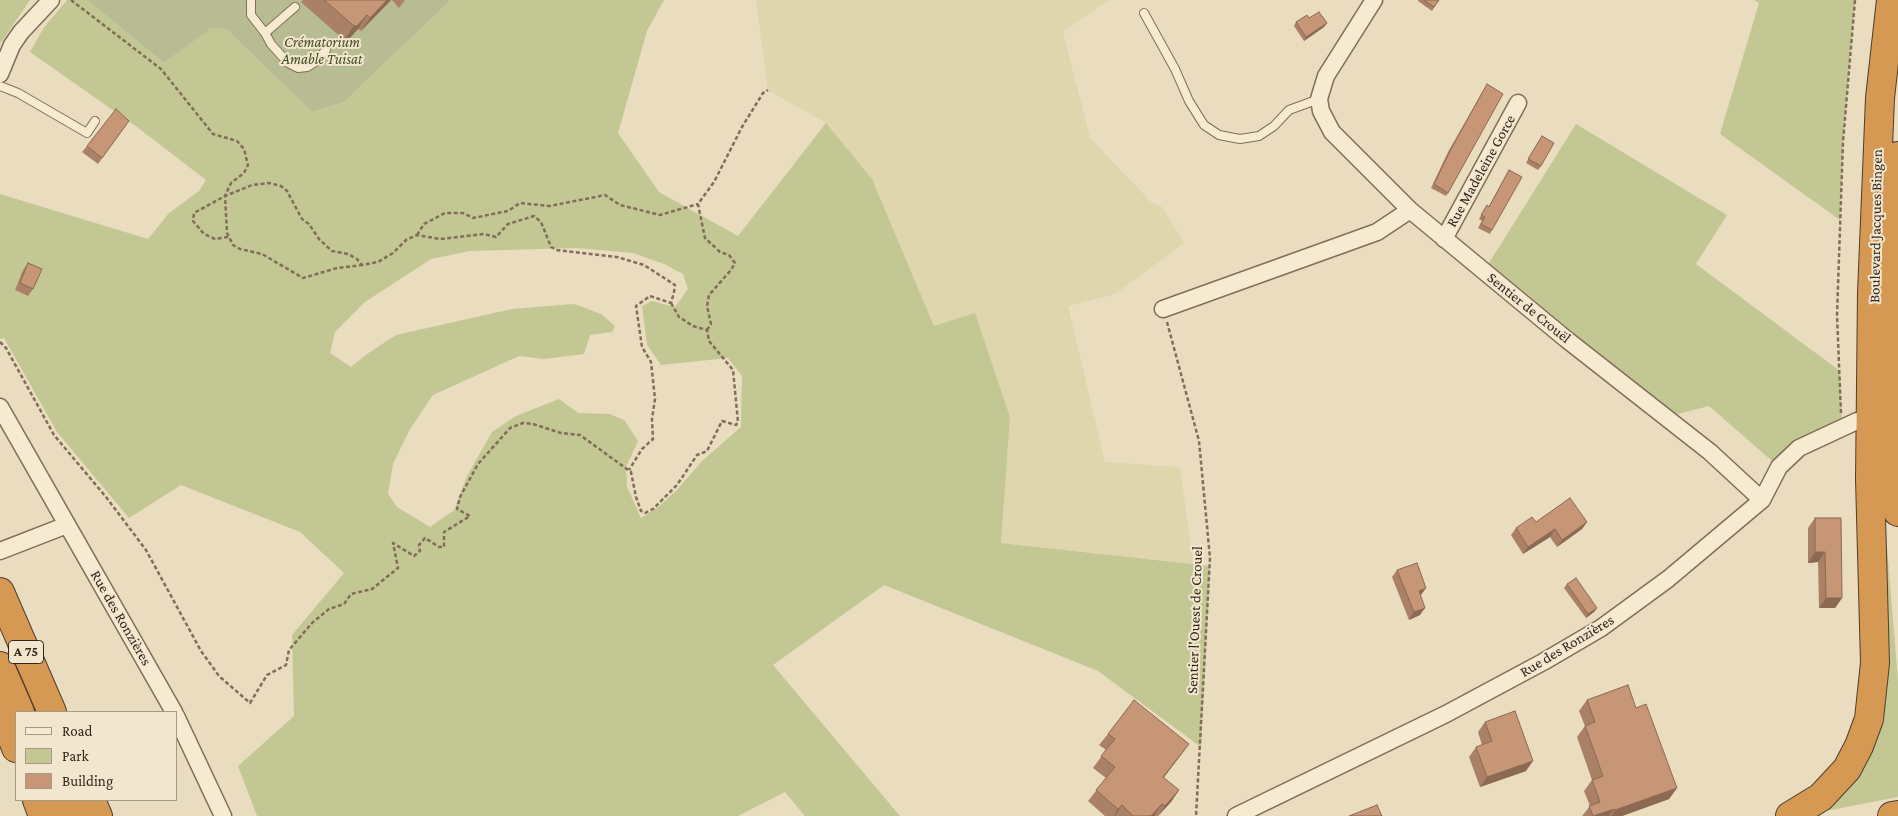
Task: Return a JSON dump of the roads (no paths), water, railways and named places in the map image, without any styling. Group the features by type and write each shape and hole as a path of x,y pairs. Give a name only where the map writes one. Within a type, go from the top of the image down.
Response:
{"highway":[{"name":"Boulevard Jacques Bingen","path":"1891,0 1880,98 1872,293 1879,340 1885,451 1898,512"},
{"name":"Boulevard Jacques Bingen","path":"1898,156 1895,356 1898,441"},
{"path":"1790,816 1821,797 1847,769 1859,746 1869,719 1875,663 1870,479 1872,293"},
{"name":"A 75","path":"0,592 52,711"},
{"name":"A 75","path":"0,666 20,711"},
{"path":"0,706 15,745"},
{"path":"37,801 43,816"},
{"path":"62,801 70,816"},
{"path":"91,801 98,816"},
{"path":"1892,816 1898,815"}],"street":[{"path":"0,74 12,45 21,32 51,0"},
{"path":"1318,99 1326,76 1374,0"},
{"name":"Sentier de Crouël","path":"1318,99 1321,111 1332,132 1410,210 1566,339 1710,452 1762,500"},
{"name":"Rue Madeleine Gorce","path":"1444,239 1518,103"},
{"path":"1163,309 1377,232 1410,210"},
{"name":"Rue des Ronzières","path":"0,407 173,711"},
{"name":"Rue des Ronzières","path":"1236,816 1446,714 1543,662 1601,628 1668,579 1762,500 1779,467 1799,448 1857,421"},
{"path":"0,551 67,524"},
{"path":"178,720 223,816"}],"lane":[{"path":"251,0 251,15 271,44 288,63 298,68 307,67 315,62 326,50"},
{"path":"265,33 295,6"},
{"path":"1144,13 1175,69 1188,101 1204,125 1219,135 1240,139 1259,136 1274,126 1289,110 1318,99"},
{"path":"0,86 18,93 87,133 95,121"}],"park label":[{"name":"Crématorium Amable Tuisat","path":"322,50"}]}
